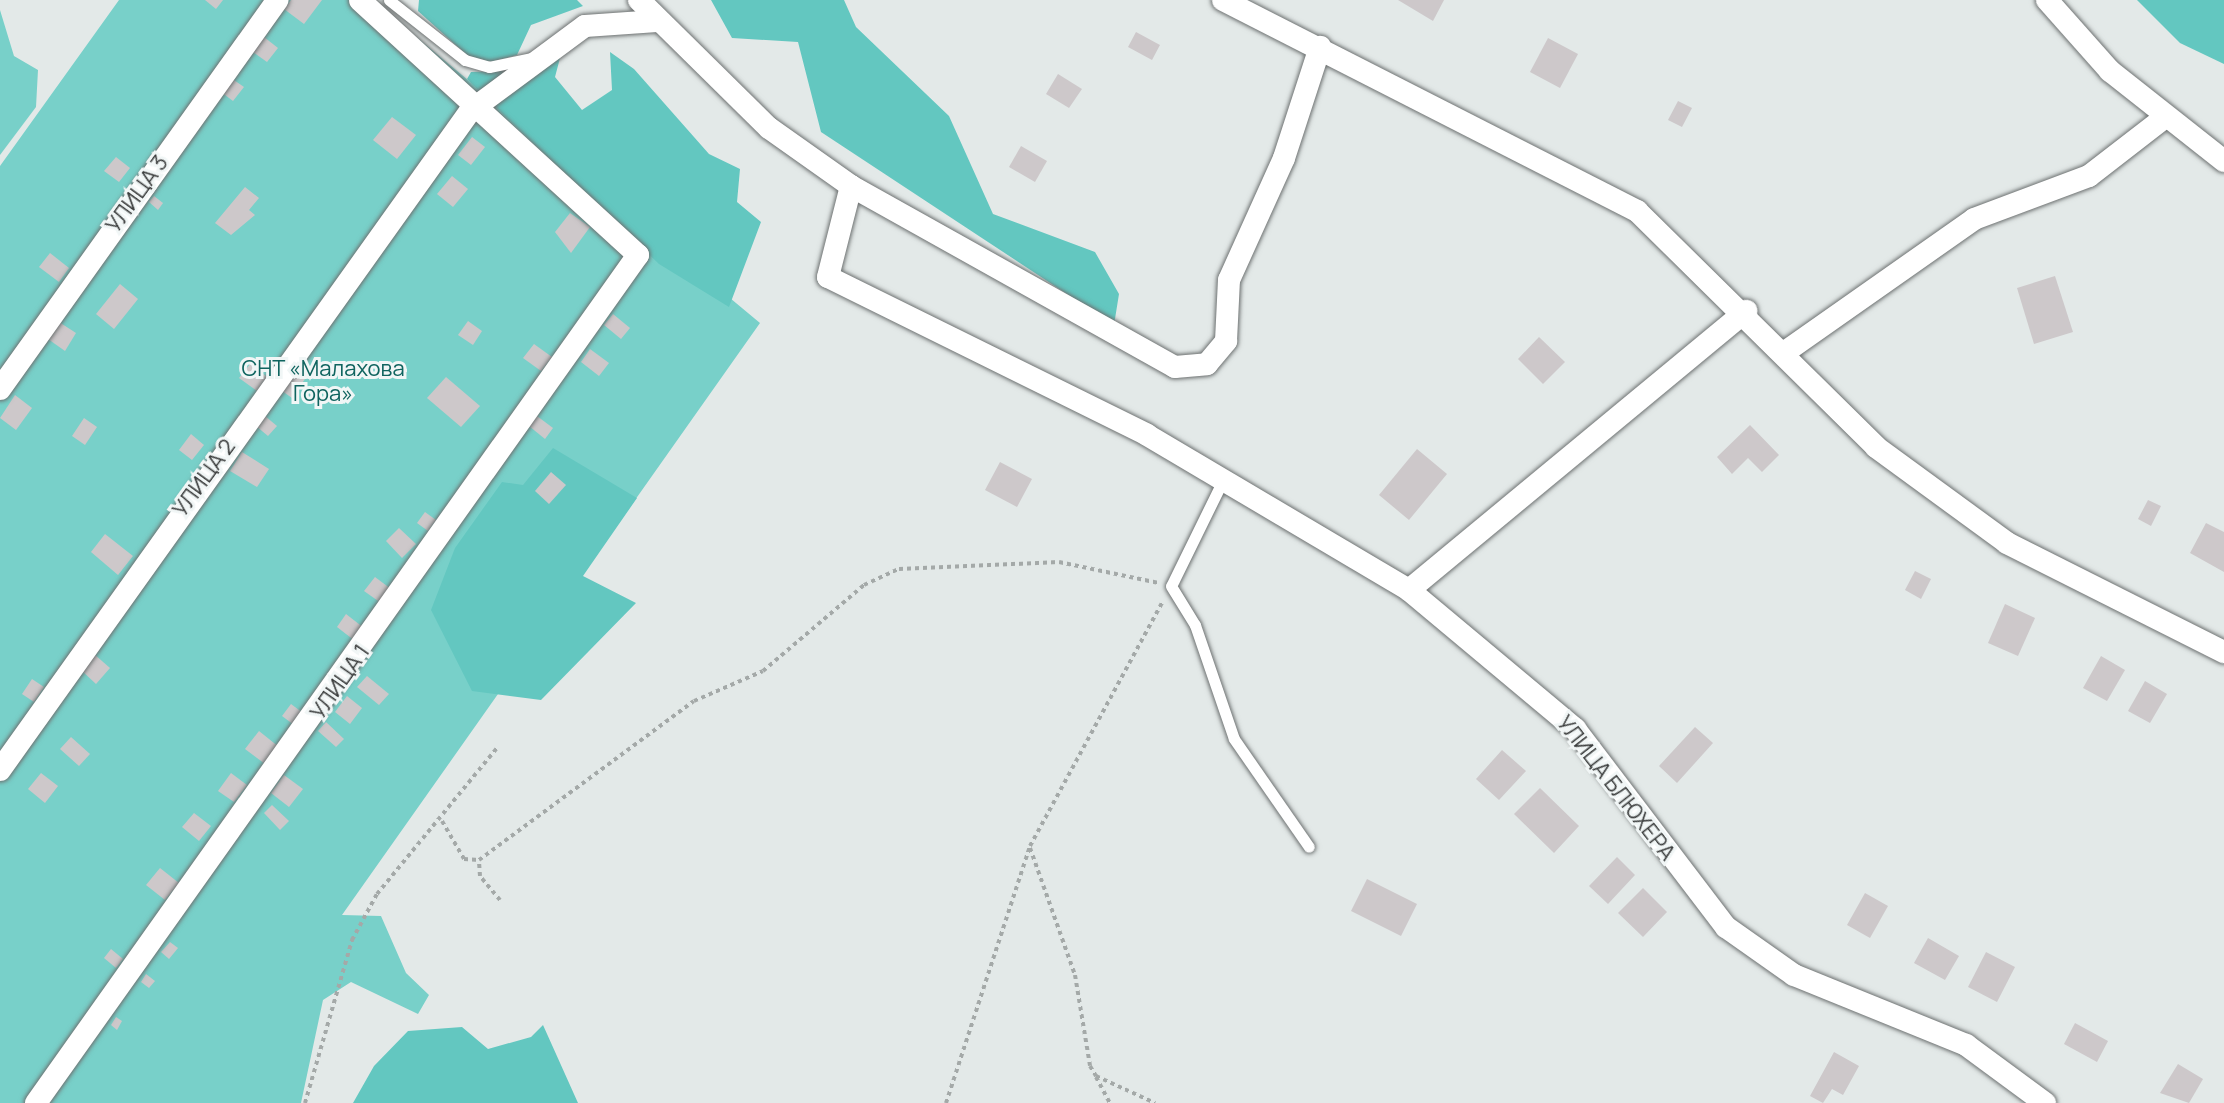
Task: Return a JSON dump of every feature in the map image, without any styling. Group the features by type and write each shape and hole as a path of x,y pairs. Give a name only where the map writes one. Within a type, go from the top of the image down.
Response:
{"street":[{"name":"УЛИЦА 3","path":"0,389 277,0"},
{"path":"360,0 474,108"},
{"path":"639,0 769,128 851,186 1175,367 1207,364 1226,341 1229,280 1284,158 1320,47"},
{"path":"1223,0 1637,211 1746,311 1876,447 2007,543 2224,652"},
{"path":"2047,0 2164,118 2224,161"},
{"name":"УЛИЦА 2","path":"0,770 474,108 532,58 585,26 657,21"},
{"name":"УЛИЦА 1","path":"36,1103 638,255 474,108"},
{"path":"1785,352 1974,219 2089,176 2164,118"},
{"name":"УЛИЦА БЛЮХЕРА","path":"851,186 828,277 1147,435 1224,477 1409,590 1575,729 1726,927 1794,975 1966,1045 2045,1103"},
{"path":"1409,590 1746,311"}],"lane":[{"path":"389,0 465,60 489,67 532,58"},
{"path":"1224,477 1171,586 1195,625 1234,739 1309,847"}],"path":[{"path":"442,821 464,859 479,860 668,718 763,671 817,619 899,569 1059,562 1171,586 1030,846 946,1103"},
{"path":"305,1103 352,940 377,894 442,821 497,748"},
{"path":"1030,846 1031,867 1065,940 1083,1045 1110,1103"},
{"path":"479,860 480,876 500,900"},
{"path":"1096,1076 1155,1103"}],"green space":[{"name":"СНТ «Малахова Гора»","path":"119,0 372,0 760,323 342,915 381,916 406,973 429,995 418,1014 351,982 323,1000 301,1103 0,1103 0,166"},
{"path":"0,10 14,56 38,70 36,107 0,155"}],"shaded area":[{"path":"419,0 577,0 583,6 531,25 517,55 491,62 469,57 418,11"},
{"path":"711,0 844,0 856,27 949,116 993,214 1095,252 1119,294 1114,325 821,132 798,42 732,38"},
{"path":"2137,0 2224,0 2224,64 2180,43"},
{"path":"610,52 634,69 709,154 740,169 737,202 761,222 729,307 659,264 467,79 471,72 536,70 560,58 555,77 582,110 612,90"},
{"path":"553,448 637,498 583,576 636,603 541,700 472,691 431,610 455,548 502,482 523,485"},
{"path":"543,1025 578,1103 353,1103 374,1066 408,1031 462,1027 488,1049 531,1037"}],"building":[{"path":"205,0 223,0 216,9"},
{"path":"291,0 322,0 304,24 284,9"},
{"path":"1398,0 1444,0 1433,21"},
{"path":"1136,32 1160,45 1152,60 1128,47"},
{"path":"264,37 278,48 267,62 253,52"},
{"path":"1548,38 1578,54 1560,88 1530,72"},
{"path":"1058,74 1082,89 1069,108 1046,94"},
{"path":"231,78 244,87 233,101 221,92"},
{"path":"1678,101 1692,108 1682,127 1668,120"},
{"path":"392,117 416,135 397,159 373,140"},
{"path":"472,137 485,147 471,165 458,155"},
{"path":"1021,146 1047,161 1035,182 1009,167"},
{"path":"116,157 130,168 119,182 104,171"},
{"path":"452,176 468,189 453,207 437,194"},
{"path":"245,187 259,198 249,210 255,215 231,235 215,223"},
{"path":"154,196 163,203 158,210 149,202"},
{"path":"570,213 590,227 571,253 555,232"},
{"path":"50,253 69,268 59,282 39,267"},
{"path":"2055,276 2073,332 2034,344 2017,288"},
{"path":"120,284 138,299 114,329 96,314"},
{"path":"613,314 630,328 621,339 604,325"},
{"path":"468,321 482,331 473,345 458,335"},
{"path":"59,322 76,333 65,351 48,339"},
{"path":"1539,337 1565,362 1543,384 1518,359"},
{"path":"534,344 552,357 541,371 523,358"},
{"path":"590,349 609,363 599,376 581,362"},
{"path":"250,364 267,377 257,391 239,378"},
{"path":"294,366 307,376 292,398 278,388"},
{"path":"446,377 480,406 461,427 427,398"},
{"path":"15,395 32,408 16,430 0,418"},
{"path":"265,416 277,426 268,436 256,426"},
{"path":"537,416 553,428 545,439 529,426"},
{"path":"84,418 97,427 85,445 72,436"},
{"path":"1750,425 1779,455 1762,472 1748,458 1732,474 1717,457"},
{"path":"191,434 204,445 192,460 179,450"},
{"path":"1417,449 1447,474 1409,520 1379,495"},
{"path":"242,452 269,469 257,487 230,471"},
{"path":"1000,462 1032,479 1017,507 985,490"},
{"path":"551,472 566,485 549,504 535,491"},
{"path":"2148,500 2161,506 2151,526 2138,519"},
{"path":"425,512 436,520 428,531 417,523"},
{"path":"2206,523 2224,532 2224,572 2190,553"},
{"path":"399,528 416,544 402,558 386,541"},
{"path":"105,534 133,556 118,575 91,552"},
{"path":"1915,571 1931,579 1921,599 1905,590"},
{"path":"375,577 391,589 381,603 364,591"},
{"path":"2005,604 2035,618 2018,656 1988,643"},
{"path":"346,614 364,628 355,641 337,627"},
{"path":"94,654 110,668 96,684 81,670"},
{"path":"2101,656 2125,670 2107,701 2083,688"},
{"path":"367,676 389,694 379,705 357,687"},
{"path":"32,679 44,687 34,702 22,694"},
{"path":"2145,681 2167,694 2150,723 2128,711"},
{"path":"347,696 362,708 350,724 335,712"},
{"path":"291,704 303,713 294,725 282,716"},
{"path":"326,722 344,739 336,747 318,731"},
{"path":"1695,727 1713,743 1677,783 1659,766"},
{"path":"259,731 279,747 265,764 245,749"},
{"path":"71,737 90,754 79,766 60,749"},
{"path":"1502,750 1526,771 1499,800 1476,779"},
{"path":"41,773 58,786 45,803 28,789"},
{"path":"231,773 247,785 234,802 218,791"},
{"path":"284,775 303,789 289,807 271,793"},
{"path":"1540,788 1579,826 1554,853 1514,814"},
{"path":"272,805 289,821 280,830 264,813"},
{"path":"194,813 211,826 199,841 182,827"},
{"path":"1617,857 1635,875 1608,904 1589,886"},
{"path":"160,868 179,883 165,900 146,885"},
{"path":"1367,879 1417,904 1401,936 1351,911"},
{"path":"1643,888 1667,912 1643,937 1618,913"},
{"path":"1865,893 1888,906 1870,938 1847,925"},
{"path":"1928,938 1959,956 1945,980 1914,963"},
{"path":"170,942 178,948 169,959 161,952"},
{"path":"111,949 123,959 116,968 104,958"},
{"path":"1986,952 2015,967 1997,1002 1968,987"},
{"path":"146,974 155,981 149,988 141,982"},
{"path":"116,1017 122,1021 117,1030 111,1025"},
{"path":"2075,1023 2108,1041 2097,1062 2064,1044"},
{"path":"1834,1052 1859,1066 1843,1095 1832,1089 1823,1103 1810,1096"},
{"path":"2178,1064 2203,1079 2189,1103 2160,1093"}]}
